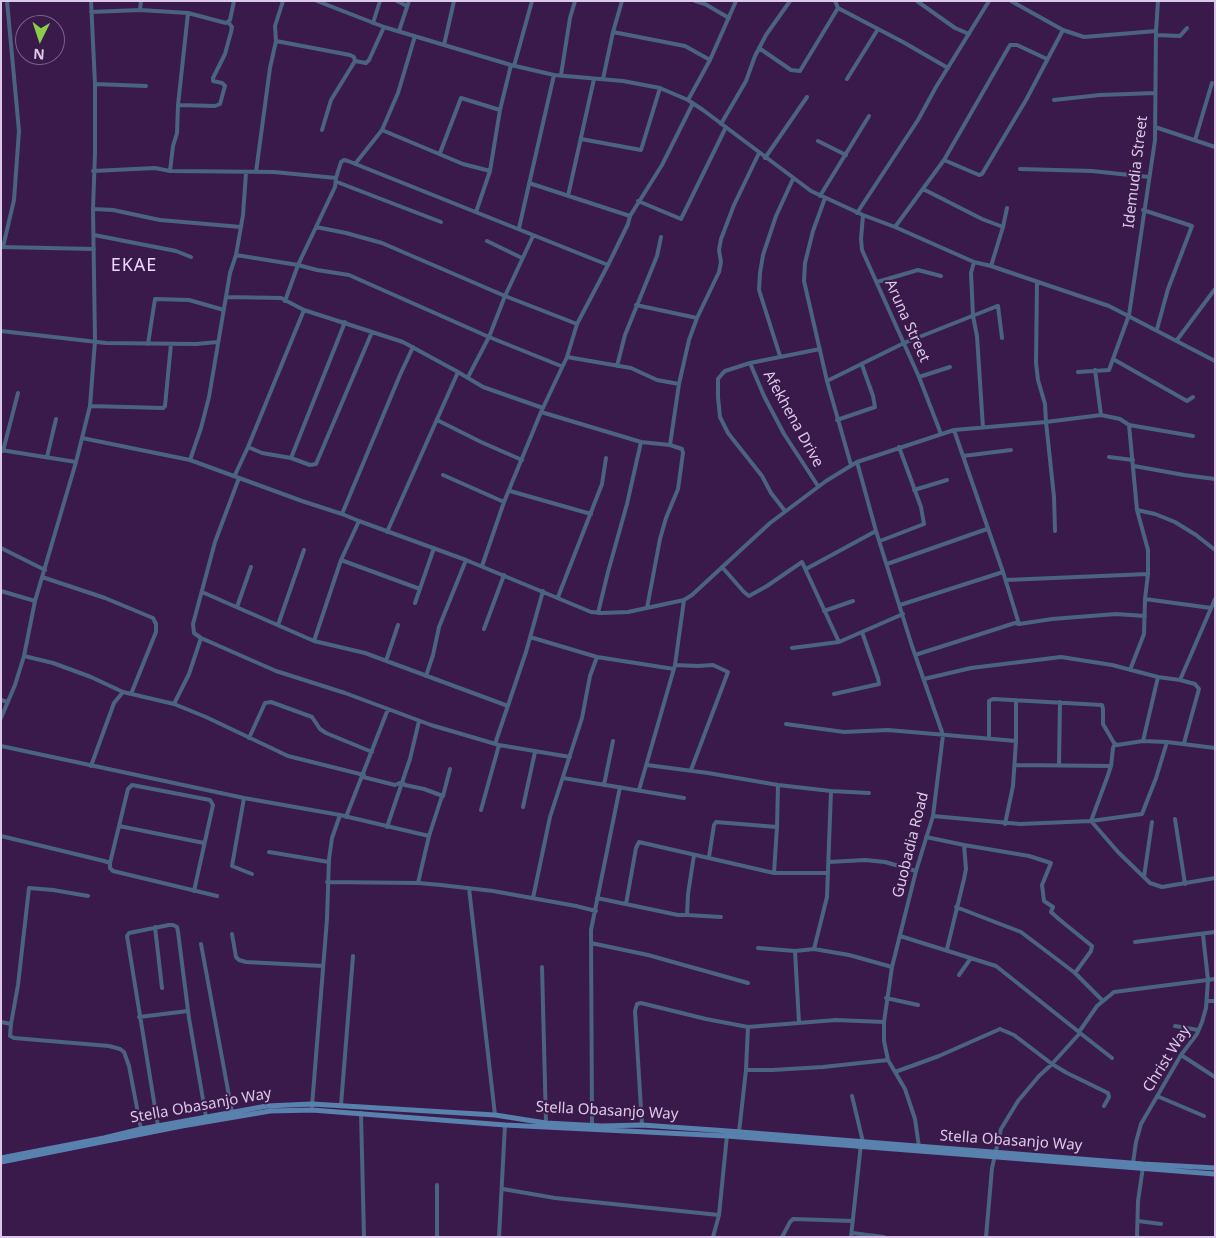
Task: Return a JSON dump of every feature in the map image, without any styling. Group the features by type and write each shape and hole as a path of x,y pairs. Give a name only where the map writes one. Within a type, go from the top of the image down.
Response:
{"street":[{"path":"7,1 19,131 14,200 2,247 94,249"},
{"path":"1,718 24,656 35,601 76,462 90,406 95,341 93,170 95,153 95,84 91,1"},
{"path":"140,10 141,1"},
{"path":"228,22 234,1"},
{"path":"256,172 270,68 276,41 275,26 283,1"},
{"path":"317,1 384,27 512,65 554,75 603,79 660,88 688,100 793,179 820,196 974,262 1109,306 1215,361"},
{"path":"329,6 331,1"},
{"path":"373,23 380,1"},
{"path":"397,1 407,6"},
{"path":"399,31 409,1"},
{"path":"444,44 454,1"},
{"path":"476,212 490,171 500,110 532,1"},
{"path":"561,75 570,18 576,1"},
{"path":"603,79 622,1"},
{"path":"696,1 729,18"},
{"path":"688,100 710,60 736,1"},
{"path":"721,124 746,82 766,35 790,1"},
{"path":"835,1 838,8 948,68"},
{"path":"917,1 955,28 968,34"},
{"path":"857,213 909,134 989,1"},
{"path":"1011,1 1063,30 1084,37 1156,33 1180,36 1187,28"},
{"name":"Idemudia Street","path":"1113,359 1129,316 1149,177 1155,127 1158,1"},
{"path":"759,48 791,70 800,71 838,8"},
{"path":"91,12 140,10 188,13 223,23 228,22"},
{"path":"170,171 173,146 177,133 178,104 188,13"},
{"path":"178,104 215,106 223,100 224,86 222,83 214,81 213,78 225,54 231,32 232,27 228,22"},
{"path":"355,61 366,62 369,60 384,27"},
{"path":"847,78 878,29"},
{"path":"944,160 979,175 982,174 1026,100 1063,30"},
{"path":"613,32 685,46 710,60"},
{"path":"355,164 382,130 398,92 415,36"},
{"path":"276,41 350,55 354,57 355,61"},
{"path":"895,227 944,160 1010,44 1017,45 1047,59"},
{"path":"322,130 331,100 355,61"},
{"path":"519,228 554,75"},
{"path":"568,196 594,79"},
{"path":"1195,140 1212,83"},
{"path":"95,84 146,86"},
{"path":"581,139 641,150 660,88"},
{"path":"1054,100 1100,94 1155,94"},
{"path":"765,158 807,97"},
{"path":"440,153 461,98 500,110"},
{"path":"482,566 504,502 510,492 561,366 567,357 577,324 608,265 630,216 662,165 693,104"},
{"path":"820,196 869,116"},
{"path":"638,201 681,220 726,127"},
{"path":"1155,127 1215,147"},
{"path":"382,130 463,164 490,171"},
{"path":"818,141 846,156"},
{"path":"670,445 679,384 689,340 697,318 719,272 721,239 734,205 759,153"},
{"path":"285,301 298,265 336,180 341,162 344,160 608,265"},
{"path":"93,170 154,168 170,171 256,172 336,180 441,222"},
{"path":"1020,169 1092,171 1149,177"},
{"path":"190,460 205,412 230,273 236,255 245,196 246,173"},
{"path":"780,356 759,290 760,273 763,255 776,216 793,179"},
{"path":"529,184 630,216"},
{"path":"923,190 1003,227"},
{"path":"825,198 813,231 807,255 804,281 827,381 851,465"},
{"path":"991,266 1003,227 1006,208"},
{"path":"93,209 113,210 160,220 241,227"},
{"path":"1144,210 1192,226 1168,289 1156,329"},
{"name":"Aruna Street","path":"863,216 862,250 919,377 942,434"},
{"path":"316,226 382,243 505,296 577,324"},
{"path":"94,235 176,251 190,257"},
{"path":"468,377 489,337 505,296 533,236"},
{"path":"617,366 625,335 657,256 661,238"},
{"path":"487,241 522,258"},
{"path":"236,255 349,275 489,337 561,366"},
{"path":"974,262 971,274 973,316 977,336 983,428"},
{"path":"877,282 918,270 941,276"},
{"path":"1037,282 1036,363 1044,404 1054,497 1055,531"},
{"path":"1177,340 1215,289"},
{"path":"226,297 275,297 304,310 345,322 413,347 483,386 542,410 641,442 670,445 682,449 678,489 660,539 647,608"},
{"path":"148,344 155,299 189,300 224,310"},
{"path":"636,305 697,318"},
{"path":"827,381 904,343 998,306 1002,338"},
{"path":"304,310 237,476 215,542 193,624 194,633 201,638 276,672 345,693 420,721 497,745 570,757"},
{"path":"291,458 345,322"},
{"path":"1,331 95,341 148,344 218,342"},
{"path":"248,448 291,458 310,465 316,464 372,332"},
{"path":"90,406 163,408 165,406 171,344"},
{"path":"342,514 413,347"},
{"path":"785,511 771,493 762,476 728,433 720,417 718,379 722,374 750,363 820,349"},
{"path":"567,357 631,368 657,380 679,384"},
{"path":"1078,372 1109,370 1113,359 1187,401 1193,397"},
{"name":"Afekhena Drive","path":"750,363 764,396 784,434 818,486"},
{"path":"837,420 875,407 862,365"},
{"path":"919,377 950,367"},
{"path":"1094,370 1101,415"},
{"path":"387,532 458,372"},
{"path":"18,393 2,450 76,462"},
{"path":"82,438 190,460 482,566 591,612 620,613 684,600 692,595 747,542 785,511 818,486 851,465 954,430 1101,415 1120,419 1129,425 1193,436"},
{"path":"47,457 56,419"},
{"path":"437,420 522,460"},
{"path":"1129,425 1137,510 1148,550 1144,634 1130,670"},
{"path":"954,430 1006,580 1018,624"},
{"path":"598,613 627,504 641,442"},
{"path":"880,541 924,524 900,447"},
{"path":"963,456 1011,450"},
{"path":"1109,457 1133,460"},
{"path":"558,597 602,484 606,458"},
{"name":"Guobadia Road","path":"857,462 876,531 915,655 944,734 933,816 916,871 892,967 884,1022 884,1041 888,1060 905,1089 915,1119 919,1147"},
{"path":"1134,466 1184,476 1215,479"},
{"path":"443,476 504,502"},
{"path":"914,490 947,480"},
{"path":"510,492 591,514"},
{"path":"1137,510 1155,514 1175,522 1215,550"},
{"path":"314,641 341,560 359,521"},
{"path":"887,564 987,529"},
{"path":"806,569 876,531"},
{"path":"1,548 45,570"},
{"path":"415,603 434,548"},
{"path":"278,625 304,550"},
{"path":"341,560 420,589"},
{"path":"426,676 439,627 466,560"},
{"path":"722,567 749,596 802,562 839,642"},
{"path":"237,607 251,567"},
{"path":"900,605 1003,572"},
{"path":"1006,580 1148,574"},
{"path":"484,628 504,575"},
{"path":"42,577 105,598 153,618 156,624 156,632 131,694"},
{"path":"1,591 35,601"},
{"path":"481,810 497,745 542,591"},
{"path":"202,592 314,641 386,661 508,706"},
{"path":"1145,598 1211,608"},
{"path":"1180,680 1215,599"},
{"path":"638,790 675,667 684,600"},
{"path":"824,611 853,601"},
{"path":"792,648 839,642 903,614"},
{"path":"915,655 1015,623 1116,614 1145,616"},
{"path":"386,661 398,625"},
{"path":"834,694 879,684 862,632"},
{"path":"530,637 597,657 675,667 713,665 728,672 691,770"},
{"path":"174,704 189,674 201,638"},
{"path":"24,656 53,663 91,677 123,692 174,704 288,756 395,785 402,782"},
{"path":"533,898 550,817 582,718 590,676 597,657"},
{"path":"924,679 971,668 1061,657 1112,665 1158,677 1180,680 1195,684 1199,689 1184,743"},
{"path":"1143,741 1158,677"},
{"path":"91,766 114,703 123,692"},
{"path":"1,700 8,702"},
{"path":"989,738 990,700 1060,702 1102,705 1103,724 1115,744"},
{"path":"1005,824 1015,766 1016,700"},
{"path":"249,738 265,703 272,702 312,717 320,729 326,733 372,752"},
{"path":"1059,765 1060,702"},
{"path":"346,817 388,709"},
{"path":"387,827 420,721"},
{"path":"786,724 844,732 888,730 1016,741"},
{"path":"604,785 614,741"},
{"path":"1115,744 1143,741 1184,743 1215,748"},
{"path":"933,816 1005,824 1091,821 1142,814 1167,742"},
{"path":"1091,821 1111,766 1115,744"},
{"path":"1,746 244,798 340,815 429,836"},
{"path":"523,807 535,752"},
{"path":"647,765 691,770 778,785 869,793"},
{"path":"1015,766 1111,766"},
{"path":"418,883 429,836 450,769"},
{"path":"563,778 684,798"},
{"path":"402,782 405,786 424,789 443,796"},
{"path":"194,891 213,805 210,800 134,784 128,789 110,868 113,871 194,891 217,896"},
{"path":"774,873 778,785"},
{"path":"592,1124 592,930 620,787"},
{"path":"814,950 827,896 831,791"},
{"path":"244,798 232,862 234,868 252,874"},
{"path":"312,1107 323,966 327,882 332,838 340,815"},
{"path":"1175,819 1185,884"},
{"path":"1091,821 1118,852 1150,883 1157,886 1185,884 1215,878"},
{"path":"709,857 716,822 777,828"},
{"path":"1144,877 1152,822"},
{"path":"119,826 204,843"},
{"path":"1,836 110,863"},
{"path":"926,837 1029,856 1052,863 1042,884 1044,901 1053,907 1052,912 1060,920 1092,946 1091,951 1075,973"},
{"path":"626,904 636,848 639,842 774,873 828,873"},
{"path":"947,949 964,879 964,845"},
{"path":"268,852 329,862"},
{"path":"687,915 694,855"},
{"path":"829,862 865,860 885,862 916,871"},
{"path":"327,882 418,883 469,888 533,898 596,911"},
{"path":"88,896 30,888 10,1036 14,1038 109,1046 120,1049 124,1052 129,1066 141,1129"},
{"path":"469,888 495,1115"},
{"path":"597,898 678,915 721,917"},
{"path":"956,907 1021,932 1075,973 1103,1001"},
{"path":"158,1126 127,936 129,932 155,927 173,925 177,928 188,1010 206,1117"},
{"path":"155,927 162,988"},
{"path":"1135,942 1215,932"},
{"path":"232,934 236,957 239,960 323,966"},
{"name":"Christ Way","path":"1133,1163 1141,1124 1181,1055 1198,1030 1206,1008 1208,980 1203,935"},
{"path":"900,936 947,949 996,966 1112,1058"},
{"path":"591,943 648,955 748,983"},
{"path":"201,944 232,1112"},
{"path":"758,948 795,951 814,950 849,956 892,967"},
{"path":"795,951 799,1023"},
{"path":"341,1105 353,956"},
{"path":"958,975 971,958"},
{"path":"542,967 546,1123"},
{"path":"986,1237 992,1168 1002,1129 1018,1101 1079,1033 1097,1006 1114,992 1215,978"},
{"path":"886,998 918,1004"},
{"path":"1206,1001 1215,1001"},
{"path":"642,1125 635,1011 637,1004 641,1003 748,1027 836,1020 884,1022"},
{"path":"139,1017 188,1010"},
{"path":"1,1022 11,1024"},
{"path":"1175,1026 1198,1030"},
{"path":"739,1132 746,1070 748,1027"},
{"path":"895,1072 939,1056 1000,1029 1014,1035 1052,1064 1108,1094 1109,1097 1104,1106"},
{"path":"1181,1055 1215,1077"},
{"path":"746,1070 824,1067 888,1060"},
{"path":"852,1096 862,1144 852,1235 884,1237"},
{"path":"1157,1096 1204,1116"},
{"name":"Stella Obasanjo Way","path":"1,1158 232,1112 280,1105 312,1107 341,1105 495,1115 546,1123 592,1124 606,1127 642,1125 728,1133 739,1132 862,1144 919,1147 930,1150 1133,1163 1143,1167 1215,1168"},
{"path":"1,1162 182,1126 250,1114 312,1107 505,1125 606,1127 728,1133 930,1150"},
{"path":"361,1113 364,1237"},
{"path":"499,1237 505,1125"},
{"path":"713,1237 719,1215 728,1133"},
{"path":"995,1155 1215,1174"},
{"path":"1136,1237 1138,1201 1143,1167"},
{"path":"437,1185 437,1237"},
{"path":"503,1189 555,1198 719,1215"},
{"path":"782,1237 793,1219 853,1220"},
{"path":"1138,1221 1161,1224"}],"district":[{"name":"EKAE","path":"134,266"}]}
